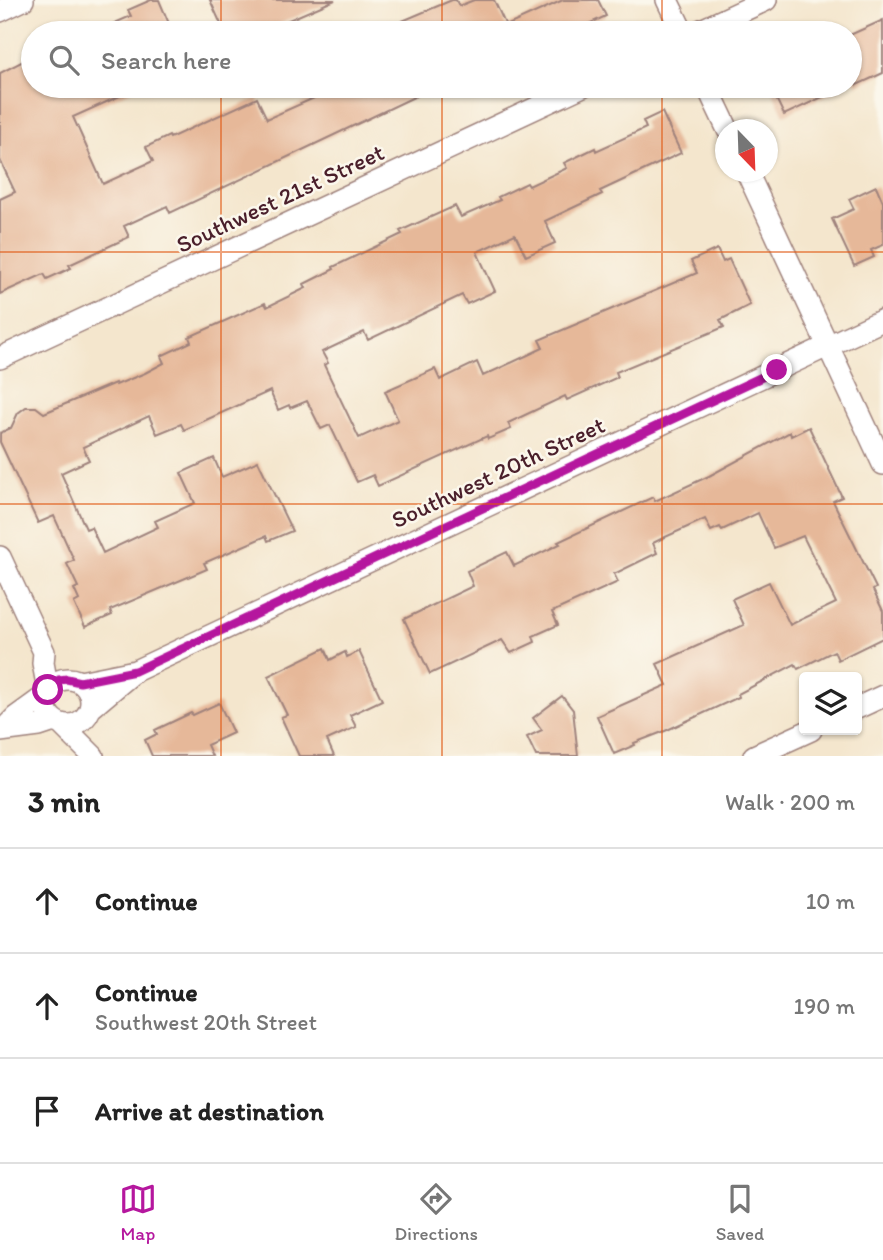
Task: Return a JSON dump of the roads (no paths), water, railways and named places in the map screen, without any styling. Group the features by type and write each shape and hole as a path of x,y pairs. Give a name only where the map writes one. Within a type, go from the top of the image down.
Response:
{"street":[{"path":"0,11 23,0"},
{"path":"667,0 677,21"},
{"path":"721,21 766,0"},
{"name":"Southwest 21st Street","path":"0,358 557,98"},
{"path":"712,98 722,119"},
{"path":"752,182 883,464"},
{"name":"Southwest 20th Street","path":"90,710 135,671 883,320"},
{"path":"0,557 44,653 46,710 93,756"},
{"path":"44,653 90,692 93,756"},
{"name":"Southwest 20th Street","path":"77,680 135,671"},
{"path":"2,731 59,680 77,680"},
{"path":"862,706 883,696"},
{"path":"2,731 58,723 78,724 90,710"},
{"path":"754,756 800,735"}]}
